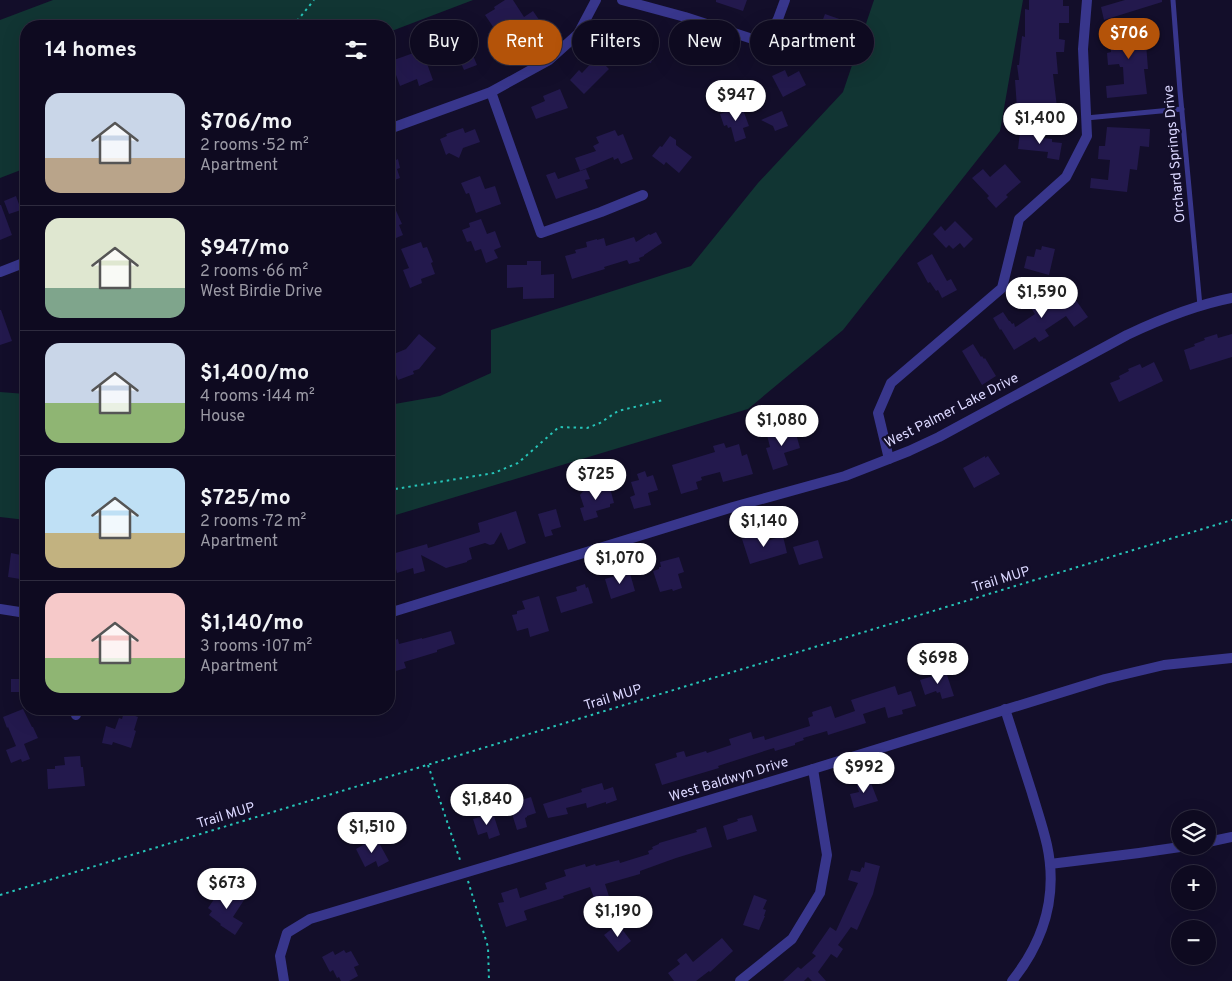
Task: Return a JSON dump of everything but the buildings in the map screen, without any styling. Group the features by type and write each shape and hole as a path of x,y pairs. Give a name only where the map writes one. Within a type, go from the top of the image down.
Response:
{"street":[{"path":"395,127 491,92 549,60 578,34 596,0"},
{"path":"622,0 765,42 778,20 785,0"},
{"path":"889,459 878,413 891,383 1002,288 1019,219 1066,177 1087,136 1083,49 1087,0"},
{"path":"491,92 541,233 643,195"},
{"path":"0,272 20,264"},
{"name":"West Palmer Lake Drive","path":"395,611 733,507 845,476 909,451 939,436 1127,335 1163,319 1200,306 1232,298"},
{"path":"0,609 20,612"},
{"name":"West Baldwyn Drive","path":"284,981 280,956 287,933 310,919 813,769 1129,672 1184,662 1232,658"},
{"path":"1005,709 1043,829 1050,864 1051,881 1044,926 1035,947 1012,981"},
{"path":"740,981 792,939 820,893 827,855 813,769"},
{"path":"1216,840 1232,837"},
{"path":"1050,864 1171,848"}],"lane":[{"name":"Orchard Springs Drive","path":"1173,0 1200,306"},
{"path":"1086,118 1182,109"}],"path":[{"path":"298,20 314,0"},
{"path":"395,489 494,473 518,463 558,427 587,428 600,423 618,411 663,400"},
{"name":"Trail MUP","path":"0,895 1232,520"}],"green space":[{"path":"53,0 473,0 420,20 410,20 410,24 395,30 395,20 20,20 20,170 0,178 0,20"},
{"path":"874,0 1023,0 1000,131 843,330 748,409 395,515 395,404 440,396 491,373 491,330 691,266 758,183 843,92 852,65 874,65 874,20 867,20"},
{"path":"0,392 20,394 20,519 0,517"}]}
